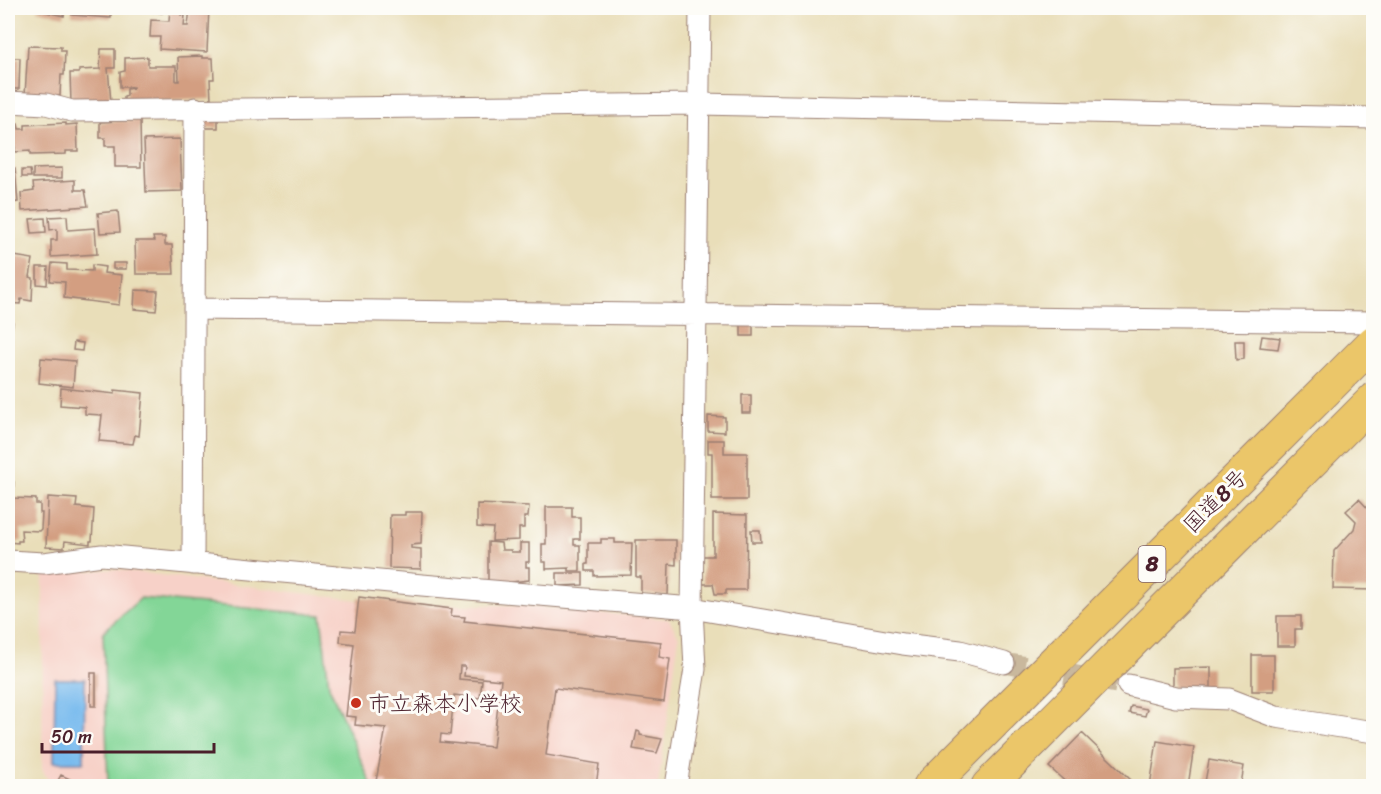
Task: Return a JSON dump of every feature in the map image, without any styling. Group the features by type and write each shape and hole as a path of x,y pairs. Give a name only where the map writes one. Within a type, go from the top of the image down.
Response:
{"highway":[{"name":"国道8号","path":"930,786 1374,342"},
{"name":"国道8号","path":"994,782 1374,399"}],"street":[{"path":"676,786 695,669 692,608 700,8"},
{"path":"8,102 46,104 72,111 699,104 1374,118"},
{"path":"193,564 195,108"},
{"path":"194,309 1374,322"},
{"path":"8,561 44,563 102,555 692,608 903,644 960,651 1004,663"},
{"path":"1128,685 1176,697 1230,699 1276,717 1374,732"}],"shaded area":[{"name":"市立森本小学校","path":"114,569 396,605 515,605 669,619 679,637 658,786 51,786 42,769 43,574"}],"green space":[{"path":"141,598 321,615 329,686 372,786 108,786 103,632"}],"water":[{"path":"55,679 85,679 84,762 54,762"}],"building":[{"path":"38,8 66,8 64,16 37,10"},
{"path":"72,8 111,8 111,18 72,15"},
{"path":"130,8 163,8 162,13"},
{"path":"170,8 181,8 181,15 185,15 184,26 188,26 190,8 209,8 207,52 159,49 160,37 150,37 151,20 169,21"},
{"path":"28,46 61,47 61,51 65,51 60,96 25,95"},
{"path":"101,49 115,49 115,68 108,68 111,102 71,103 70,73 100,69"},
{"path":"202,56 202,58 213,58 214,79 210,79 211,99 124,103 127,89 133,88 120,87 120,72 125,71 125,58 148,57 148,66 176,66 176,81 179,81 178,57"},
{"path":"8,58 20,58 19,89 8,89"},
{"path":"203,114 218,114 218,128 203,128"},
{"path":"140,120 141,167 115,167 115,146 105,146 105,138 100,138 100,122"},
{"path":"66,123 66,125 77,124 78,151 66,151 66,154 30,155 30,151 15,152 15,147 8,148 8,124 18,124 19,129 25,129 25,125"},
{"path":"180,139 182,191 146,192 144,140"},
{"path":"8,154 11,154 12,163 8,163"},
{"path":"15,168 18,202 10,203 8,169"},
{"path":"62,168 62,178 33,178 33,169"},
{"path":"22,170 30,170 31,177 22,177"},
{"path":"75,180 75,190 85,190 88,206 22,211 21,193 34,191 33,183"},
{"path":"118,211 120,232 100,233 98,213"},
{"path":"67,216 68,230 95,228 97,254 51,257 51,240 57,240 57,229 50,230 49,217"},
{"path":"45,218 46,232 32,233 30,219"},
{"path":"8,237 14,237 13,252 8,252"},
{"path":"153,237 165,237 165,245 172,245 174,274 136,274 135,241 154,241"},
{"path":"8,255 33,259 30,277 33,278 32,301 21,299 20,304 8,303"},
{"path":"52,263 67,264 67,270 92,271 92,265 105,267 104,273 122,275 119,305 64,298 65,282 50,281"},
{"path":"113,263 126,263 126,269 113,269"},
{"path":"37,267 48,267 47,285 37,284"},
{"path":"135,290 158,291 156,311 134,309"},
{"path":"741,318 753,318 753,336 741,336"},
{"path":"8,321 13,322 9,352 8,352"},
{"path":"1262,336 1280,338 1278,349 1260,347"},
{"path":"1235,341 1244,341 1244,359 1236,360"},
{"path":"74,342 83,343 82,351 73,350"},
{"path":"41,358 75,361 73,387 39,383"},
{"path":"61,388 115,394 115,390 143,393 139,436 135,435 133,444 99,441 102,415 85,414 85,407 60,405"},
{"path":"742,395 751,395 751,413 742,413"},
{"path":"708,416 725,417 725,432 708,431"},
{"path":"708,440 724,440 724,453 747,453 747,500 712,500 712,453 708,453"},
{"path":"8,482 14,482 13,498 36,499 36,504 40,504 40,513 42,513 41,529 39,531 21,530 22,541 18,543 8,542"},
{"path":"48,497 77,499 76,507 94,509 90,544 65,541 64,548 46,547"},
{"path":"1359,499 1371,512 1374,511 1374,590 1333,589 1334,551 1354,529 1356,521 1346,511"},
{"path":"477,504 529,506 528,517 524,517 524,528 519,528 519,540 492,541 493,528 477,527"},
{"path":"546,507 572,507 572,517 580,517 580,539 574,539 574,545 580,545 580,571 569,571 569,568 546,569 546,562 542,562 542,544 546,544"},
{"path":"405,512 422,512 421,544 411,545 411,548 421,549 421,569 389,568 390,515 405,515"},
{"path":"713,514 747,515 746,590 726,590 726,594 715,594 713,584 703,584 703,556 713,556"},
{"path":"751,530 760,530 761,542 752,542"},
{"path":"601,539 615,539 615,543 632,543 631,575 594,576 594,571 586,571 588,543 601,543"},
{"path":"636,540 676,540 676,565 669,564 668,595 641,594 641,577 636,577"},
{"path":"488,542 501,543 502,550 511,550 511,552 520,552 520,543 529,543 529,562 526,562 526,567 529,567 529,580 512,583 488,581"},
{"path":"557,573 583,573 583,585 557,586"},
{"path":"359,597 452,609 451,616 465,617 464,621 661,642 659,657 670,659 664,702 555,688 546,755 599,764 596,786 386,786 387,782 376,781 386,728 355,725 356,717 346,716 354,644 340,642 341,630 355,631","holes":["460,666 465,666 464,676 501,680 493,747 440,742 441,734 450,735 454,695 480,698 482,681 459,679"]},
{"path":"1277,616 1301,616 1301,629 1295,629 1295,646 1277,646"},
{"path":"1252,655 1274,655 1274,691 1252,691"},
{"path":"1211,667 1211,687 1173,688 1173,668"},
{"path":"91,673 96,673 96,706 91,706"},
{"path":"1131,706 1147,709 1145,716 1129,713"},
{"path":"637,731 640,735 662,739 657,753 633,749"},
{"path":"1082,733 1132,781 1127,786 1070,786 1049,767"},
{"path":"1157,741 1194,747 1188,786 1150,786"},
{"path":"1209,760 1244,766 1241,784 1237,783 1234,786 1205,782"},
{"path":"61,775 85,786 55,786"}],"tunnel":[{"path":"1004,663 1128,685"}],"place":[{"name":"市立森本小学校","path":"356,703"}]}
